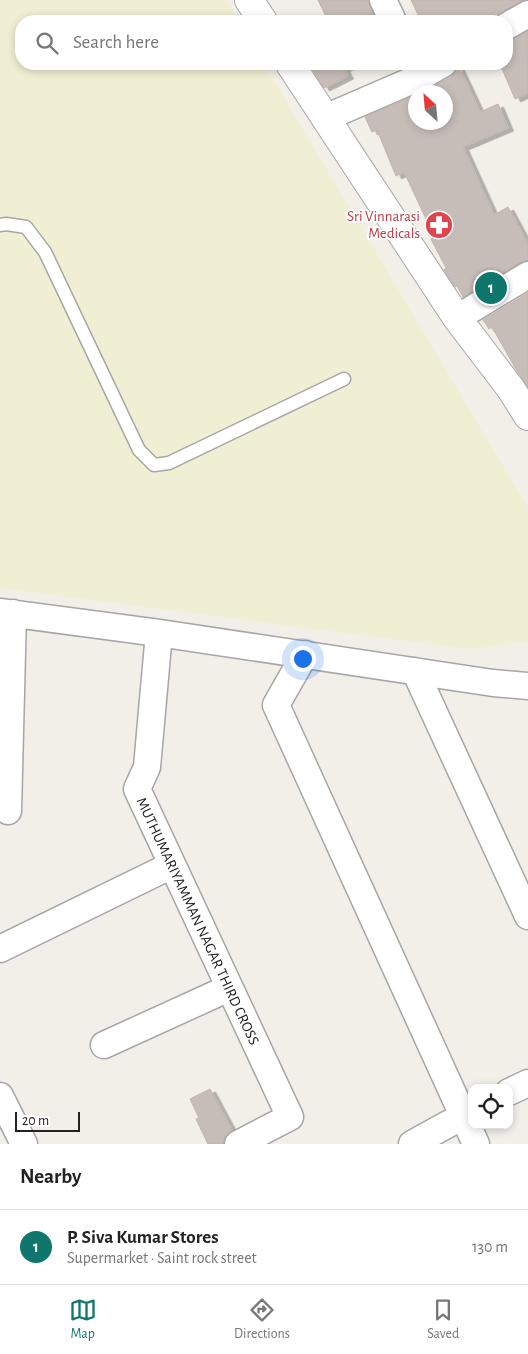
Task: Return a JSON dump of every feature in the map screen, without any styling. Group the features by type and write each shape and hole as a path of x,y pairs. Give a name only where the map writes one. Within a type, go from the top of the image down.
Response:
{"street":[{"path":"249,0 259,15"},
{"path":"383,0 390,15"},
{"path":"513,23 528,14"},
{"path":"294,70 457,318 511,389 528,416"},
{"path":"324,118 416,70"},
{"path":"457,318 528,275"},
{"path":"8,811 6,612 305,654 493,683 528,686"},
{"name":"MUTHUMARIYAMMAN NAGAR THIRD CROSS","path":"159,633 147,767 137,789 290,1117 238,1144"},
{"path":"305,654 276,705 467,1113 476,1144"},
{"path":"415,671 528,916"},
{"path":"0,949 172,865"},
{"path":"104,1045 229,988"},
{"path":"513,1090 528,1083"},
{"path":"0,1098 24,1144"},
{"path":"412,1144 467,1113"}],"lane":[{"path":"0,225 26,226 44,252 139,450 154,464 169,463 344,379"}],"green space":[{"path":"0,0 226,0 235,15 15,15 15,70 268,70 528,508 528,641 470,649 0,588"}],"building":[{"path":"318,0 368,0 372,12 365,15 325,15"},
{"path":"411,0 524,0 498,15 418,15"},
{"path":"528,31 528,93 515,99 503,70 513,70 514,39"},
{"path":"313,70 345,70 348,76 324,88"},
{"path":"457,70 460,70 480,112 498,104 508,128 463,147 494,215 508,207 528,244 528,260 520,262 463,297 444,270 446,268 431,239 435,238 404,172 396,176 377,130 372,132 365,117 408,98 408,130 453,130 453,85 436,85 451,77"},
{"path":"528,293 528,387 492,327 489,329 483,320"},
{"path":"210,1089 232,1130 225,1136 223,1144 208,1144 196,1119 199,1118 190,1099"}],"place":[{"name":"Sri Vinnarasi Medicals","path":"439,225"},
{"name":"P. Siva Kumar Stores","path":"491,288"}]}
